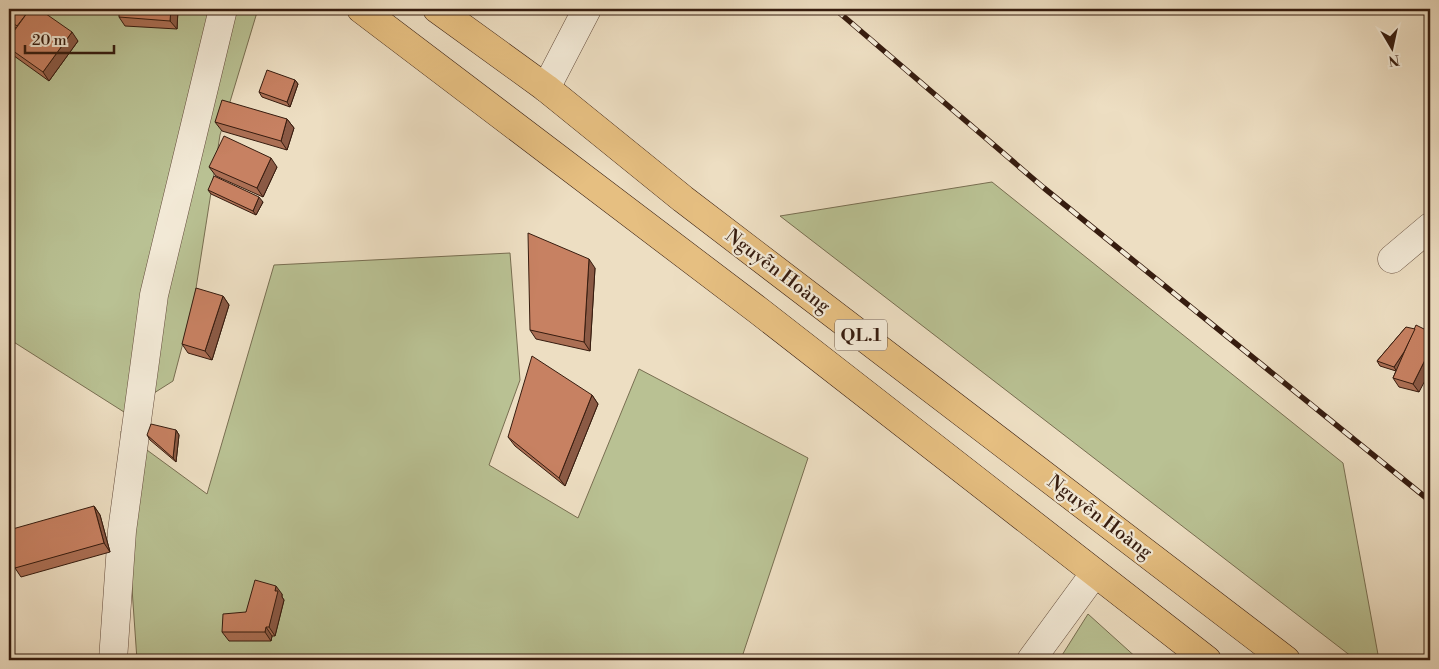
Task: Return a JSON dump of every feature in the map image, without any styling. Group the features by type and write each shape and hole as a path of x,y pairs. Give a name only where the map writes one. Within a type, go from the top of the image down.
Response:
{"highway":[{"name":"QL.1","path":"361,9 759,311 1094,574 1207,660"},
{"name":"Nguyễn Hoàng","path":"437,9 546,88 683,199 1286,660"}],"street":[{"path":"113,660 122,531 154,295 223,9"},
{"path":"546,88 587,9"},
{"path":"1392,259 1430,228"},
{"path":"1031,660 1094,574"}],"green space":[{"path":"9,9 258,9 220,135 194,301 173,381 124,412 9,339"},
{"path":"992,182 1343,463 1379,660 1356,660 780,216"},
{"path":"510,253 520,380 489,465 578,518 639,369 808,458 741,660 137,660 121,431 207,494 274,265"},
{"path":"1088,614 1139,660 1059,660"}],"building":[{"path":"9,9 30,9 17,26 9,20"},
{"path":"30,9 39,9 72,32 43,72 9,48 9,38"},
{"path":"119,9 171,9 170,21 119,17"},
{"path":"267,70 295,80 287,102 259,92"},
{"path":"222,100 287,119 281,141 215,122"},
{"path":"224,136 271,158 257,188 209,167"},
{"path":"214,176 259,197 253,211 208,190"},
{"path":"528,233 589,259 584,342 530,330"},
{"path":"196,288 223,296 205,351 182,344"},
{"path":"1416,325 1430,332 1430,350 1413,384 1393,378"},
{"path":"1406,327 1415,329 1394,367 1377,361"},
{"path":"532,356 592,395 559,478 508,437"},
{"path":"151,424 176,430 173,458 147,435"},
{"path":"94,506 104,543 15,568 9,547 9,530"},
{"path":"255,580 276,586 275,591 278,591 269,627 266,627 265,632 222,632 223,614 246,612"}],"railway":[{"path":"835,9 1044,188 1430,501"}]}
